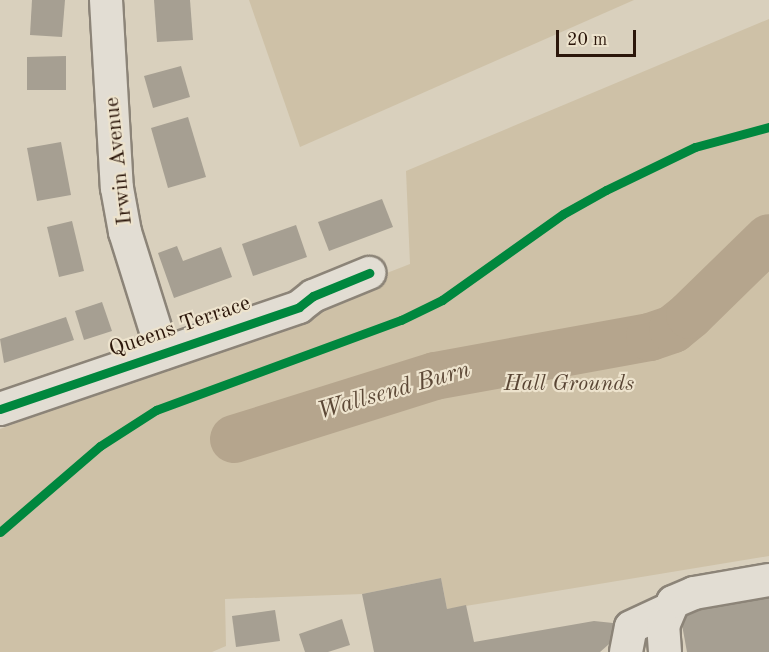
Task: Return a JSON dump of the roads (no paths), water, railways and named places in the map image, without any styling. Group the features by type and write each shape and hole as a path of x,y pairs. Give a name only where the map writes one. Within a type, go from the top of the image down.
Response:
{"street":[{"name":"Irwin Avenue","path":"106,0 117,188 125,232 163,353"},
{"name":"Queens Terrace","path":"0,409 299,307 313,296 369,273"},
{"path":"665,652 663,626 666,611 673,602 694,593 769,580"},
{"path":"626,652 631,627 666,611"}],"waterway":[{"name":"Wallsend Burn","path":"234,439 435,376 650,337 673,329 769,238"}],"park label":[{"name":"Hall Grounds","path":"569,385"}]}
